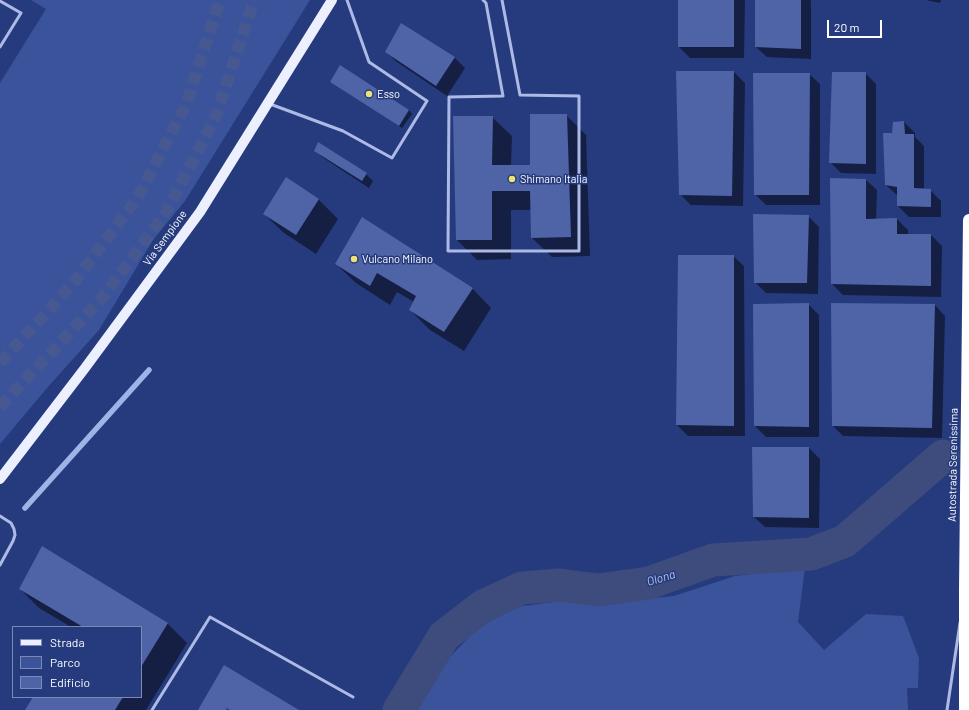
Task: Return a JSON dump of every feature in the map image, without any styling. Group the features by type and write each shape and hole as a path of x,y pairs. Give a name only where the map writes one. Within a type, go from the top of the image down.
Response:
{"highway":[{"name":"Autostrada Serenissima","path":"965,710 964,589 969,220"}],"main road":[{"name":"Via Sempione","path":"0,479 85,368 200,212 332,0"}],"lane":[{"path":"268,104 343,131 392,158 427,101 369,62 347,0"},
{"path":"483,0 486,3 502,96 449,97 448,251 579,251 579,96 520,95 502,0"},
{"path":"0,1 20,13 0,47"},
{"path":"0,516 11,523 15,535 0,565"},
{"path":"947,710 964,589"},
{"path":"152,710 210,617 353,697"}],"green space":[{"path":"31,0 310,0 185,201 153,240 99,330 47,388 0,444 0,83 46,9"},
{"path":"805,567 798,622 824,650 866,614 903,616 919,658 918,688 907,688 908,710 413,710 446,661 478,628 515,607 562,601 617,602 674,596 735,576"}],"building":[{"path":"678,0 734,0 734,47 678,47"},
{"path":"755,0 801,0 801,49 755,47"},
{"path":"401,23 455,57 436,86 385,52"},
{"path":"340,65 409,110 399,126 330,82"},
{"path":"676,71 734,71 732,196 679,195"},
{"path":"832,72 866,72 866,164 829,163"},
{"path":"753,73 810,73 809,195 754,195"},
{"path":"530,114 567,114 571,237 531,238 530,191 492,191 492,240 456,240 453,116 493,116 492,165 530,165"},
{"path":"904,121 905,134 914,134 914,188 931,189 931,207 897,206 897,187 885,185 883,133 892,133 893,122"},
{"path":"318,142 367,173 362,181 314,151"},
{"path":"286,177 319,199 296,235 263,214"},
{"path":"830,178 866,179 866,219 897,218 897,234 931,234 931,286 831,284"},
{"path":"753,214 809,215 807,283 754,283"},
{"path":"362,217 473,288 444,332 409,310 416,296 377,273 370,286 335,264"},
{"path":"678,255 734,255 734,426 676,425"},
{"path":"809,303 809,427 754,426 753,304"},
{"path":"831,303 935,304 932,428 832,426"},
{"path":"752,447 809,447 809,518 753,517"},
{"path":"42,546 168,623 142,665 142,626 81,626 19,589"},
{"path":"224,665 299,710 230,710 227,708 226,710 198,710"},
{"path":"32,698 122,698 115,710 25,710"}],"waterway":[{"path":"25,508 149,370"},
{"name":"Olona","path":"399,710 444,636 483,606 522,588 559,585 598,590 649,583 713,560 811,554 845,541 943,456"}],"tunnel":[{"path":"0,363 72,285 138,197 186,105 220,0"},
{"path":"0,407 102,298 165,214 216,116 254,0"}],"place":[{"name":"Esso","path":"369,94"},
{"name":"Shimano Italia","path":"512,179"},
{"name":"Vulcano Milano","path":"354,259"}]}
